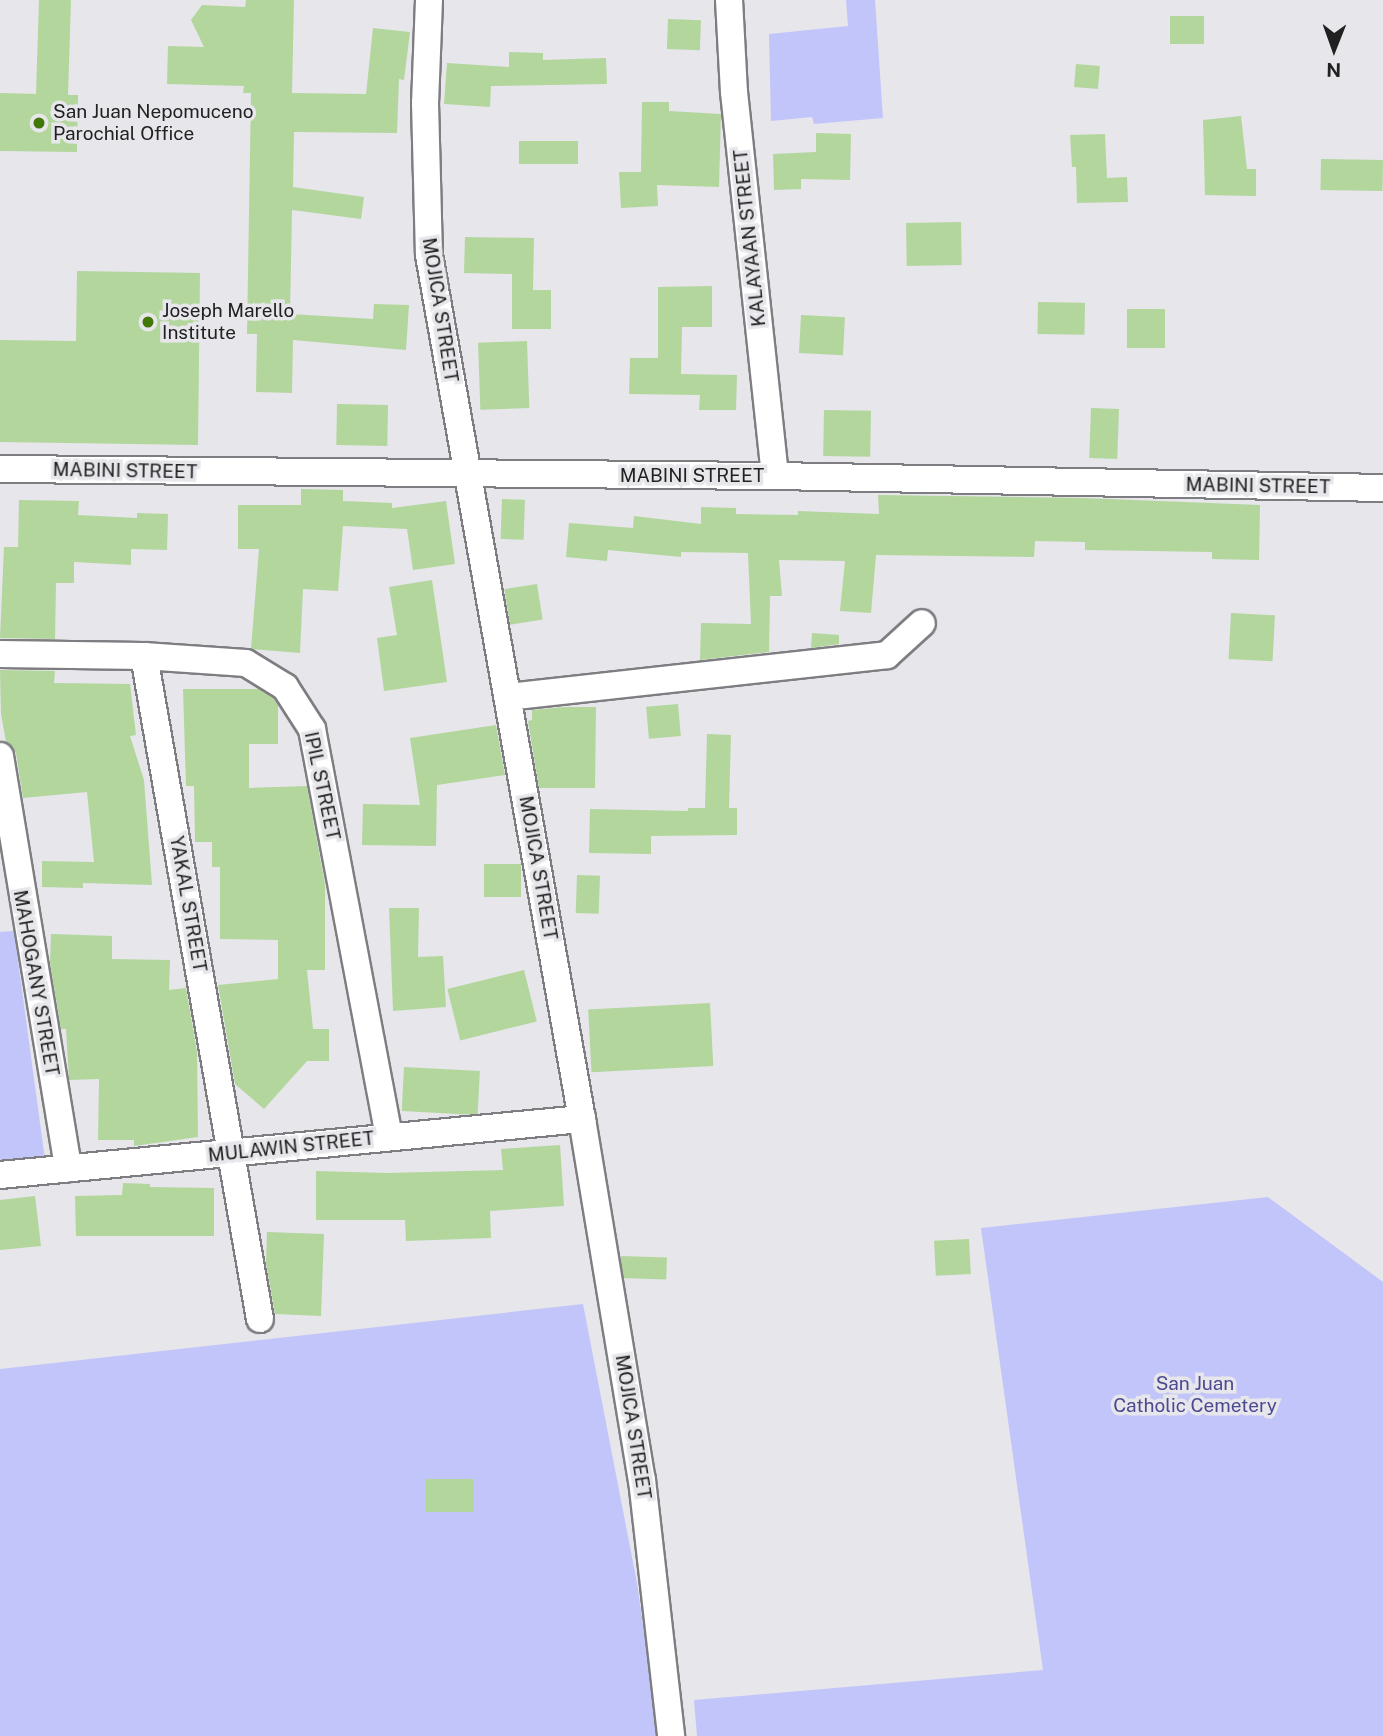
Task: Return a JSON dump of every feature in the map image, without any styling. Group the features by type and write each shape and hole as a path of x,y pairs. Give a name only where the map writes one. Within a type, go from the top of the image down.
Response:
{"street":[{"name":"MOJICA STREET","path":"429,0 425,218 429,254 582,1119 642,1480 671,1736"},
{"name":"KALAYAAN STREET","path":"729,0 734,92 775,476"},
{"name":"MABINI STREET","path":"0,469 775,476 1383,488"},
{"path":"508,697 887,655 922,624"},
{"name":"IPIL STREET","path":"0,654 144,656 246,663 285,687 312,729 390,1137"},
{"name":"YAKAL STREET","path":"144,656 260,1319"},
{"name":"MAHOGANY STREET","path":"0,756 68,1168"},
{"name":"MULAWIN STREET","path":"0,1175 582,1119"}],"green space":[{"path":"846,0 875,0 883,118 814,124 812,117 771,121 769,34 848,26"},
{"path":"14,931 45,1160 0,1165 0,932"},
{"name":"San Juan Catholic Cemetery","path":"1268,1197 1383,1282 1383,1736 697,1736 694,1700 1043,1670 981,1228"},
{"path":"583,1304 637,1583 659,1736 0,1736 0,1369"}],"building":[{"path":"39,0 71,0 68,95 78,95 77,152 0,151 0,93 36,94"},
{"path":"246,0 294,0 292,93 366,94 373,28 410,32 404,80 399,79 397,133 294,132 293,187 364,197 361,219 292,210 290,314 373,319 374,304 409,305 406,350 293,340 292,393 256,392 257,334 247,334 251,93 243,93 244,86 167,84 168,46 204,47 191,20 202,5 245,7"},
{"path":"1170,16 1204,16 1204,44 1170,44"},
{"path":"668,19 701,20 700,50 667,49"},
{"path":"509,52 543,53 543,60 606,58 607,84 491,86 490,107 444,104 447,63 509,67"},
{"path":"1076,64 1100,66 1098,89 1074,87"},
{"path":"642,102 669,102 669,111 721,114 719,187 657,185 658,206 621,208 619,172 641,172"},
{"path":"1241,116 1247,169 1256,169 1256,196 1205,195 1203,120"},
{"path":"816,133 851,134 850,180 801,179 801,189 774,190 773,154 816,152"},
{"path":"1105,134 1107,178 1127,177 1128,202 1077,203 1076,167 1072,167 1070,135"},
{"path":"519,141 578,141 578,164 519,164"},
{"path":"1321,159 1383,160 1382,191 1320,190"},
{"path":"961,222 962,265 907,266 906,223"},
{"path":"465,237 534,238 533,290 551,290 551,329 512,329 512,274 464,273"},
{"path":"77,271 200,273 198,445 0,442 0,340 76,341"},
{"path":"712,286 712,327 682,327 681,374 737,375 736,410 699,410 700,395 629,394 630,358 658,358 658,287"},
{"path":"1038,302 1085,303 1084,335 1037,334"},
{"path":"1127,309 1165,309 1165,348 1127,348"},
{"path":"801,315 845,317 843,355 799,353"},
{"path":"527,341 529,408 480,410 478,343"},
{"path":"337,404 388,405 387,446 336,445"},
{"path":"1091,408 1119,409 1117,459 1089,458"},
{"path":"824,410 871,411 870,457 823,456"},
{"path":"301,489 343,490 343,501 392,503 392,508 446,501 455,564 413,570 407,529 343,526 338,591 303,589 300,653 251,649 259,549 238,549 238,505 301,505"},
{"path":"878,495 1083,498 1260,505 1259,560 1212,559 1212,552 1085,550 1085,542 1035,541 1034,557 876,555 871,613 840,611 845,561 779,560 782,596 770,596 769,652 700,660 701,623 751,624 748,553 681,552 681,557 608,550 607,561 566,557 569,523 633,528 634,516 701,524 701,507 736,508 736,514 798,515 798,511 879,514"},
{"path":"502,499 525,500 524,540 501,539"},
{"path":"19,500 79,501 78,515 137,518 137,513 168,514 167,550 131,549 131,565 74,562 74,583 56,583 55,639 0,638 4,547 18,547"},
{"path":"432,580 447,682 384,691 377,638 397,635 389,587"},
{"path":"537,584 543,620 510,625 504,589"},
{"path":"1231,613 1275,615 1273,661 1229,659"},
{"path":"812,633 839,635 839,644 811,648"},
{"path":"0,670 55,671 54,683 130,684 136,735 130,736 144,780 152,885 83,883 83,888 42,887 42,861 94,862 87,792 23,798 16,753 6,742 1,714"},
{"path":"183,689 259,689 274,699 278,705 278,744 249,744 249,788 307,786 325,885 325,970 307,970 313,1029 329,1029 329,1061 307,1061 264,1109 235,1084 218,985 278,979 278,940 220,939 220,867 212,867 212,842 195,842 194,786 186,786"},
{"path":"678,704 681,736 649,739 646,707"},
{"path":"596,707 595,788 539,788 528,721 532,720 532,710"},
{"path":"496,725 505,775 437,785 436,846 362,845 363,804 420,805 410,738"},
{"path":"707,734 731,735 729,808 737,808 737,835 651,836 651,854 589,853 590,809 688,811 688,808 705,808"},
{"path":"484,864 521,864 521,897 484,897"},
{"path":"577,875 600,876 599,914 576,913"},
{"path":"389,908 419,908 418,957 443,956 446,1007 393,1011"},
{"path":"51,934 112,936 112,959 170,960 169,990 186,988 197,1052 198,1137 134,1146 134,1140 98,1140 99,1079 69,1080 66,1029 61,1029 50,962"},
{"path":"524,970 537,1021 460,1041 447,989"},
{"path":"710,1003 713,1066 591,1072 588,1009"},
{"path":"404,1067 480,1071 478,1115 402,1111"},
{"path":"560,1145 564,1206 490,1211 491,1238 406,1241 405,1220 316,1220 316,1171 387,1173 503,1170 501,1149"},
{"path":"123,1183 150,1184 150,1187 214,1188 214,1236 76,1236 75,1196 122,1195"},
{"path":"35,1196 41,1246 0,1250 0,1200"},
{"path":"267,1232 324,1234 321,1316 275,1314 266,1263"},
{"path":"969,1239 971,1274 936,1276 934,1241"},
{"path":"621,1256 667,1258 666,1280 620,1278"},
{"path":"426,1479 474,1479 474,1512 426,1512"}],"place":[{"name":"San Juan Nepomuceno Parochial Office","path":"39,123"},
{"name":"Joseph Marello Institute","path":"148,322"}]}
